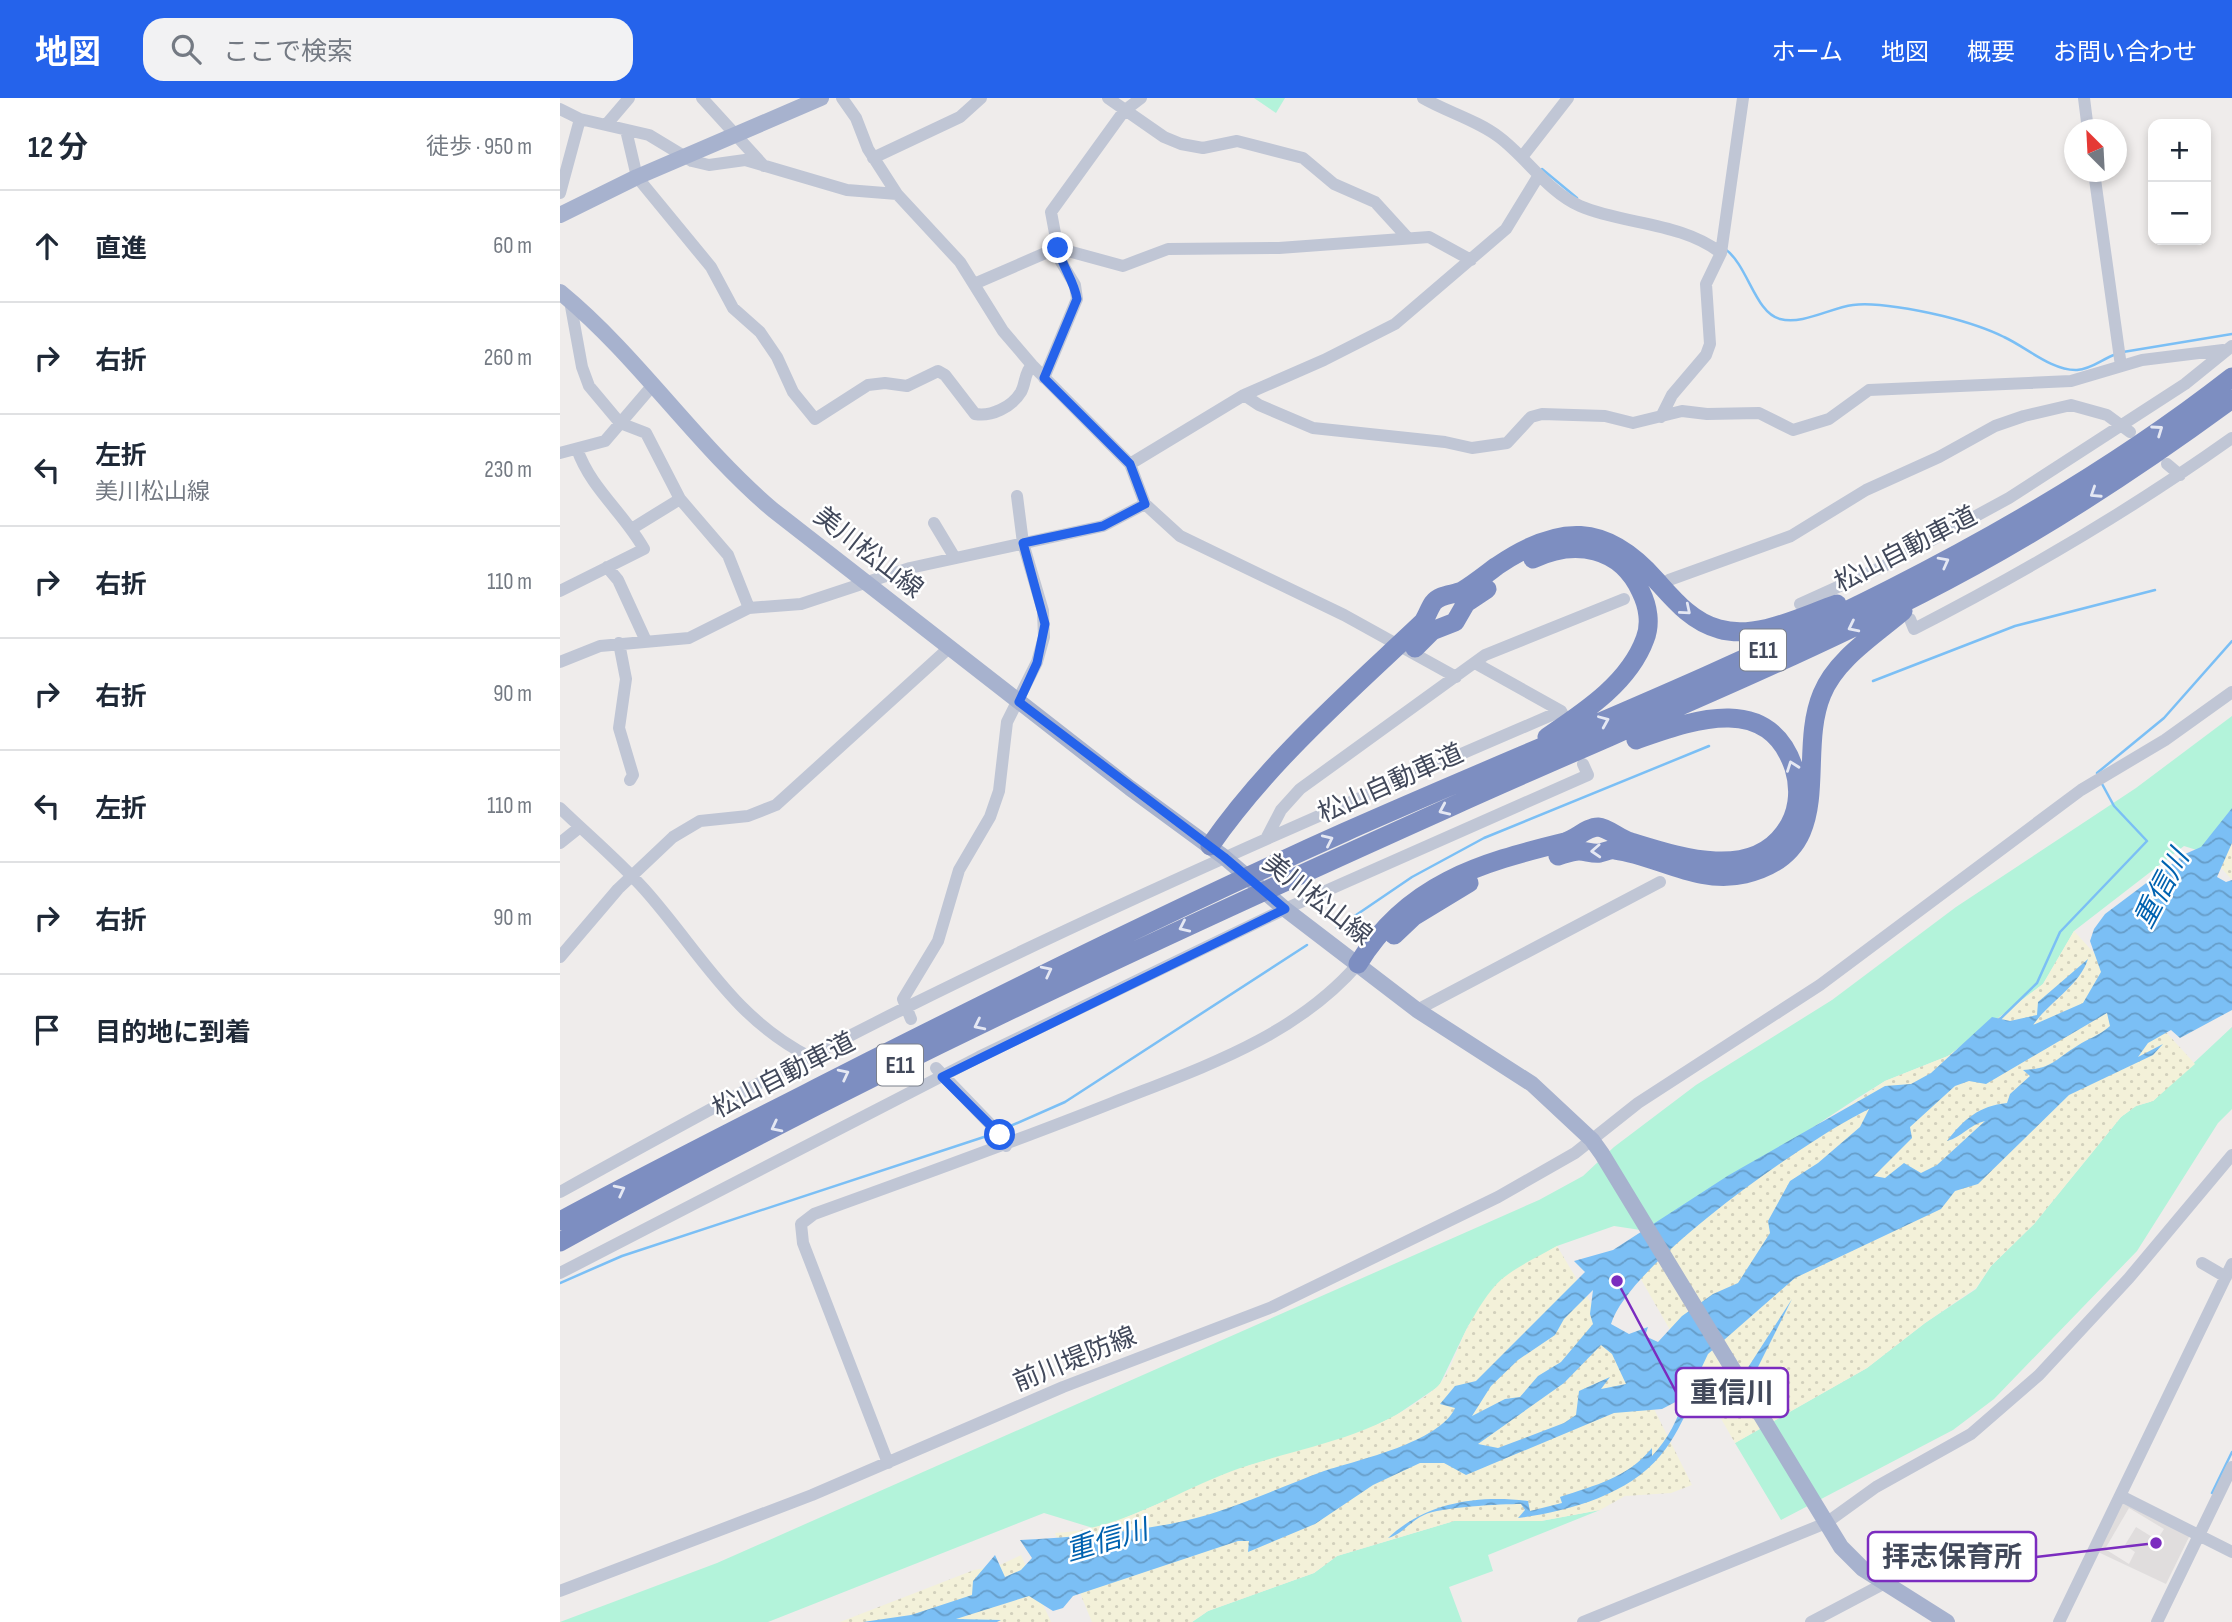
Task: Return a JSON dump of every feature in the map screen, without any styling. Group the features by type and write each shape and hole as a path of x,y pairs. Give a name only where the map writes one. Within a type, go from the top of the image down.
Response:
{"highway":[{"name":"松山自動車道","path":"560,1222 1098,946 1511,761 1918,586 2126,453 2232,377"},
{"name":"松山自動車道","path":"560,1242 899,1065 1077,977 1480,794 1676,710 2060,515 2232,399"},
{"path":"1217,852 1404,649 1440,597 1462,591 1517,552 1556,537 1592,536 1609,541 1646,568 1685,611 1703,624 1737,632 1759,630 1918,586"},
{"path":"1404,649 1432,631 1455,622 1466,603 1545,553 1588,548 1604,552 1623,564 1635,579 1648,619 1646,636 1639,653 1613,688 1511,761"},
{"path":"1358,964 1413,917 1476,880 1569,853 1581,850 1602,853 1612,849 1683,871 1717,876 1746,873 1776,859 1802,833 1807,818 1813,779 1813,727 1822,692 1851,654 1918,586"},
{"path":"1358,964 1376,936 1405,906 1434,886 1491,861 1574,839 1593,827 1605,828 1629,842 1691,857 1736,861 1769,848 1781,838 1796,809 1798,792 1791,759 1773,733 1756,724 1718,717 1671,728 1480,794"}],"main road":[{"path":"560,215 637,177 816,99"},
{"name":"美川松山線","path":"565,296 653,386 737,480 1417,1010 1532,1084 1597,1147 1841,1547 1885,1583 1947,1622"}],"street":[{"path":"606,125 629,98"},
{"path":"702,98 764,166"},
{"path":"842,98 856,118 873,158 897,194 960,262 1003,331 1032,365 1130,464 1145,504 1180,536 1265,576 1455,677"},
{"path":"873,158 960,117 981,98"},
{"path":"1108,98 1164,137 1194,148 1237,141 1303,158 1334,184 1375,202 1406,236"},
{"path":"1044,378 1077,299 1075,285 1060,260 1051,212 1124,111 1141,98"},
{"path":"1423,98 1497,135 1539,175 1578,205 1677,232 1710,245 1721,253"},
{"path":"1522,157 1568,98"},
{"path":"1661,417 1672,395 1706,355 1710,344 1706,284 1721,253 1743,98"},
{"path":"2084,98 2087,119"},
{"path":"560,109 580,119 649,135 684,156 709,165 736,160 847,190 897,194"},
{"path":"560,193 580,119"},
{"path":"626,130 637,177 711,267 733,308 760,332 777,357 793,392 815,419 868,385 885,383 907,386 938,371 945,374 975,414 991,415 1019,395 1026,373 1032,365"},
{"path":"1130,464 1244,395 1324,360 1395,324 1506,229 1539,175"},
{"path":"2095,182 2119,356"},
{"path":"974,284 1058,248 1123,266 1168,250 1279,248 1406,236 1429,237 1471,260"},
{"path":"565,296 589,386 620,423 646,433 680,499 728,555 749,608"},
{"path":"1244,395 1259,405 1313,428 1444,442 1472,448 1507,443 1531,417 1542,414 1605,416 1633,423 1682,411 1707,414 1759,413 1793,429 1829,419 1869,390 2071,381 2119,356 2142,360 2228,348"},
{"path":"1800,604 1887,571 2009,498 2119,424 2185,384 2228,348"},
{"path":"560,453 605,441 653,386"},
{"path":"1669,580 1791,536 1866,490 2014,419 2071,405 2093,409 2130,432"},
{"path":"1910,619 1914,629 1968,601 2129,509 2232,438"},
{"path":"560,590 644,549 633,528 592,482 577,449"},
{"path":"2167,464 2180,475"},
{"path":"908,1013 903,999 938,942 959,870 990,817 999,791 1007,722 1037,663 1045,624 1023,543 1017,496"},
{"path":"633,528 680,499"},
{"path":"560,663 585,651 619,643 690,638 749,608 801,604 910,568 1103,526 1145,504"},
{"path":"934,523 955,558"},
{"path":"607,568 618,580 646,640"},
{"path":"1266,837 1281,810 1300,789 1475,663 1624,599"},
{"path":"619,643 626,679 619,728 633,775 631,780"},
{"path":"560,957 631,876 673,837 700,821 748,816 776,805 950,648"},
{"path":"560,1192 810,1057 908,1013 1217,852 1266,837 1562,713 1475,663"},
{"name":"前川堤防線","path":"560,1591 888,1463 1063,1387 1272,1307 1597,1147 1638,1102 1820,985 2081,790 2165,740 2232,692"},
{"path":"560,1273 939,1072 1285,909 1588,775 1583,764"},
{"path":"560,808 631,876 742,1010 785,1044 810,1057"},
{"path":"560,843 580,827"},
{"path":"1417,1010 1660,882"},
{"path":"888,1463 803,1244 801,1224 814,1214 999,1135 1256,1043 1317,1005 1358,964"},
{"path":"939,1072 999,1135"},
{"path":"1583,1622 1823,1518 1971,1434 2017,1397 2129,1278 2232,1155"},
{"path":"2202,1263 2226,1277"},
{"path":"2059,1622 2232,1264"},
{"path":"2157,1622 2232,1466"},
{"path":"2121,1496 2232,1552"},
{"path":"1811,1622 1885,1583"}],"shaded area":[{"path":"2122,1503 2190,1535 2166,1584 2098,1552","holes":["2129,1508 2164,1529 2157,1540 2136,1527 2125,1545 2135,1552 2129,1564 2105,1549"]}],"green space":[{"path":"1254,98 1285,98 1276,113"},
{"path":"2232,716 2232,840 2209,854 2184,846 2074,931 2043,984 1948,1056 1885,1081 1856,1099 1780,1149 1667,1234 1614,1226 1557,1246 1502,1279 1468,1326 1439,1386 1395,1416 1358,1434 1304,1452 1250,1465 1113,1523 1093,1528 1044,1513 768,1622 560,1622 717,1563 1539,1200 1583,1176 1614,1147 1696,1085 1832,1000 1956,907 2136,788"},
{"path":"2232,1027 2232,1109 2218,1123 2137,1251 1994,1399 1953,1430 1781,1520 1735,1443 1867,1368 1925,1323 1976,1289 1991,1266 2034,1224 2121,1117 2136,1106 2153,1101"},
{"path":"1600,1510 1488,1555 1493,1571 1449,1587 1462,1622 1192,1622 1208,1611 1314,1573 1337,1556 1454,1521 1541,1521"}],"sand":[{"path":"2232,840 2232,880 2209,854"},
{"path":"2074,931 2195,1064 2153,1101 2136,1106 2121,1117 2034,1224 1991,1266 1976,1288 1867,1368 1735,1443 1627,1255 1885,1081 1948,1056 2043,984"},
{"path":"1557,1246 1654,1409 1692,1485 1671,1493 1625,1496 1600,1510 1541,1521 1454,1521 1337,1556 1314,1573 1208,1611 1192,1622 1092,1622 1055,1533 1106,1524 1250,1465 1347,1436 1392,1417 1414,1404 1441,1382 1471,1321 1497,1284 1515,1270"},
{"path":"1021,1555 1051,1622 840,1622 974,1570 1000,1565"}],"water":[{"path":"2232,808 2232,843 2217,877 2226,882 2232,880 2232,1010 2180,1038 2171,1030 2148,1043 2138,1057 2163,1044 2153,1055 2069,1095 1978,1184 1955,1191 1941,1209 1795,1278 1708,1354 1700,1371 1701,1394 1715,1402 1747,1369 1792,1299 1739,1405 1712,1415 1704,1411 1700,1415 1693,1400 1660,1456 1647,1470 1614,1491 1576,1506 1518,1518 1525,1510 1521,1504 1471,1506 1432,1512 1388,1538 1419,1516 1454,1504 1509,1499 1528,1501 1530,1511 1562,1503 1560,1497 1621,1474 1652,1448 1652,1456 1672,1428 1685,1397 1662,1409 1614,1413 1466,1475 1444,1463 1420,1463 1373,1485 1315,1524 1248,1552 1249,1541 1238,1541 1073,1596 1063,1608 1053,1611 1029,1596 956,1619 1001,1620 997,1622 863,1622 911,1615 972,1595 973,1581 995,1555 1005,1577 1021,1570 1032,1558 1020,1540 1082,1536 1184,1521 1397,1448 1433,1431 1455,1408 1440,1404 1455,1386 1476,1381 1585,1272 1574,1261 1613,1250 1729,1175 1885,1086 1911,1084 1931,1073 1992,1017 2010,1021 2037,1015 2038,1002 2088,959 2078,977 2033,1025 2083,1003 2101,972 2090,941 2094,929 2105,914 2185,854 2201,847","holes":["2107,1013 2110,1026 2105,1030 2041,1068 2023,1070 2030,1076 2010,1094 2007,1103 1988,1107 1966,1120 1947,1141 1985,1121 1937,1165 1921,1173 1904,1163 1885,1178 1874,1176 1912,1138 1910,1127 1955,1086 1969,1081 1986,1084","1869,1109 1860,1127 1818,1163 1790,1181 1768,1221 1770,1233 1738,1283 1713,1294 1682,1316 1658,1342 1645,1336 1648,1327 1629,1334 1611,1324 1625,1298 1651,1268 1685,1236 1766,1173","1593,1290 1590,1314 1593,1324 1561,1362 1538,1376 1520,1397 1505,1399 1472,1416 1491,1386 1518,1360 1555,1335 1564,1319","1601,1345 1612,1354 1626,1384 1601,1389 1610,1377 1579,1391 1576,1415 1564,1423 1498,1448 1478,1444 1564,1383"]}],"waterway":[{"path":"1542,169 1577,198"},
{"path":"1725,249 1740,266 1764,308 1780,319 1798,320 1853,305 1886,306 1943,316 1982,328 2012,341 2058,367 2077,370 2087,368 2116,354"},
{"path":"2123,352 2232,334"},
{"path":"1873,681 2015,626 2155,590"},
{"path":"2098,776 2097,773 2164,718 2232,641"},
{"path":"1337,928 1412,877 1484,838 1709,746"},
{"path":"1998,1021 2037,983 2060,932 2147,841 2114,806 2101,782"},
{"path":"999,1131 1065,1102 1307,945"},
{"path":"560,1283 622,1256 993,1134"},
{"path":"2212,1493 2232,1452"}],"place":[{"name":"重信川","path":"1617,1281"},
{"name":"拝志保育所","path":"2156,1543"}],"route":[{"path":"1000,1135 942,1077 1285,909 1224,857 1019,702 1037,663 1045,624 1023,543 1103,526 1145,504 1130,464 1044,378 1077,299 1075,285 1060,260 1058,248"}]}
